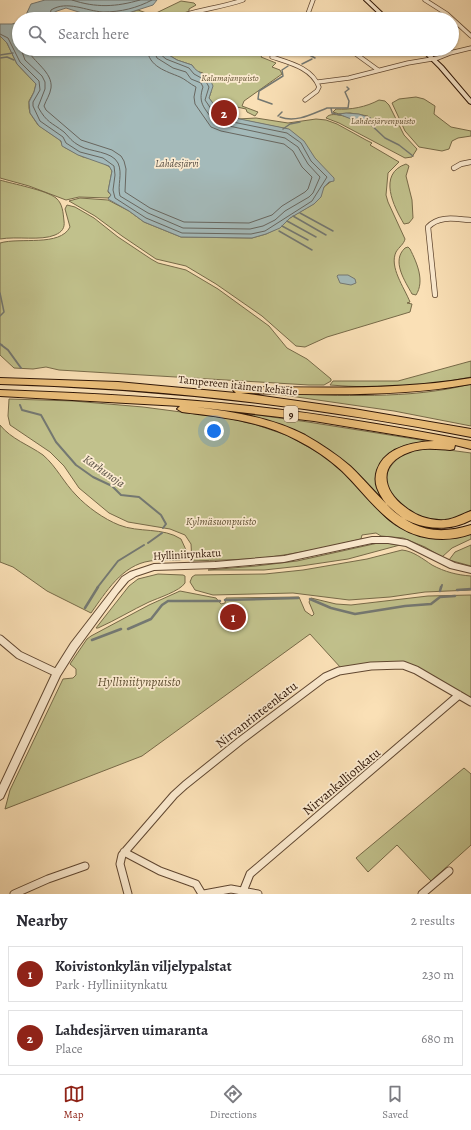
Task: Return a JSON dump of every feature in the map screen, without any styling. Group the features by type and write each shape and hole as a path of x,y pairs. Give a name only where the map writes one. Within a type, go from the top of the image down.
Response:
{"highway":[{"name":"Tampereen itäinen kehätie","path":"0,381 77,383 188,391 281,401 351,411 471,432"},
{"path":"188,391 395,391 424,389 471,381"},
{"name":"Tampereen itäinen kehätie","path":"0,393 109,397 214,405 280,413 410,433 471,445"},
{"path":"109,397 245,418 276,427 298,436 334,458 357,479 382,508 402,525 427,534 445,535 460,533 471,529"},
{"path":"471,449 428,445 406,449 390,460 383,470 381,481 385,494 394,507 408,517 432,524 446,524 471,515"}],"main road":[{"path":"366,0 379,12"},
{"path":"431,57 471,102"}],"street":[{"path":"195,12 223,7 243,0"},
{"path":"309,12 313,0"},
{"path":"425,0 444,12"},
{"path":"459,25 471,36"},
{"path":"459,51 471,48"},
{"path":"359,56 378,70"},
{"path":"318,82 344,79 435,56"},
{"path":"272,57 301,68 318,82 320,87 318,90 305,100"},
{"path":"454,168 461,164 471,162"},
{"path":"435,295 428,227 431,223 439,220 471,220"},
{"name":"Hylliniitynkatu","path":"0,795 57,673 70,650 125,580 141,570 154,567 215,565 284,559 372,540 388,540 412,545 453,566 471,570"},
{"path":"0,639 8,648 16,653 57,673"},
{"name":"Nirvanrinteenkatu","path":"124,852 174,795 185,785 240,741 330,674 372,666 403,665 416,670 471,702"},
{"name":"Nirvankallionkatu","path":"244,889 247,879 252,873 459,695"},
{"path":"128,894 120,864 124,852 160,871 192,882 203,894 230,888 244,889 258,894"},
{"path":"14,894 48,879 85,866"},
{"path":"422,894 448,871"}],"green space":[{"path":"181,1 194,3 196,5 189,9 189,12 158,12"},
{"path":"138,10 144,12 131,12"},
{"path":"0,36 7,43 17,64 36,84 29,101 29,108 30,113 38,125 60,140 64,147 83,157 97,160 110,167 112,171 108,192 111,195 108,198 79,197 66,200 29,186 0,178"},
{"name":"Kalamajanpuisto","path":"170,56 262,56 261,57 276,63 272,67 280,70 282,74 244,101 242,106 258,112 255,116 247,112 246,109 237,107 231,109 216,108 209,98 211,92 203,73 196,71 192,65"},
{"path":"416,97 424,99 435,106 434,114 451,127 471,131 471,136 458,138 452,141 449,149 442,151 419,147 405,131 392,103 399,99"},
{"name":"Lahdesjärvenpuisto","path":"379,100 385,101 389,105 404,135 417,149 412,157 405,158 339,123 326,118 329,115 339,115 370,121 368,116 350,113 339,114 333,112 336,109 358,108"},
{"path":"256,118 288,123 316,119 326,120 337,124 372,143 370,145 399,162 388,173 386,195 405,239 396,252 394,264 398,277 410,302 407,303 412,304 410,312 327,337 305,347 296,346 262,316 216,284 186,266 156,259 95,216 69,201 80,198 108,200 129,211 144,222 181,237 252,238 266,234 280,227 290,218 315,203 324,187 334,179 314,158 309,150 287,129 238,119"},
{"path":"406,164 409,166 406,176 412,200 413,218 409,223 404,224 396,209 390,191 390,183 392,175 397,169"},
{"path":"0,180 37,190 56,198 62,209 64,226 62,230 57,234 43,238 0,239"},
{"path":"67,205 75,207 94,218 118,237 158,263 186,270 218,289 269,326 287,348 307,359 331,379 331,381 324,385 309,385 59,370 46,367 33,369 14,368 0,355 0,243 58,237 65,233 70,227 65,209"},
{"path":"408,247 415,260 420,278 419,290 416,295 412,294 409,289 399,265 401,253"},
{"path":"471,361 471,377 418,385 383,387 330,385 333,381 398,381"},
{"path":"471,384 471,426 394,411 276,394 399,394 447,389"},
{"name":"Kylmäsuonpuisto","path":"9,399 73,401 143,407 227,418 254,424 289,436 324,456 351,479 386,518 395,525 410,532 471,533 471,539 452,548 442,557 425,547 403,538 381,536 376,533 362,535 361,539 262,558 192,561 191,544 185,535 170,529 128,522 109,513 79,488 64,466 50,452 10,425 8,416"},
{"path":"236,412 427,441 407,445 396,450 376,478 379,493 384,504 299,433"},
{"path":"0,425 9,434 43,455 52,464 76,495 85,504 102,516 119,525 135,529 159,531 174,535 181,539 186,550 184,559 150,561 131,568 109,588 91,613 47,591 13,567 0,562"},
{"path":"434,448 471,453 471,510 452,519 430,519 408,511 398,504 386,487 386,477 391,466 396,460 404,454 413,451"},
{"path":"378,543 400,545 348,559 301,566 264,570 208,570 297,561"},
{"path":"471,545 471,566 449,560 455,552"},
{"path":"402,550 414,554 442,570 471,576 471,590 425,592 390,597 349,600 293,593 213,595 195,590 190,582 192,577 195,575 265,574 303,570 367,559"},
{"path":"158,574 183,575 185,576 185,583 174,591 96,628 129,586 138,579"},
{"name":"Hylliniitynpuisto","path":"180,591 216,598 221,604 225,603 226,598 299,597 305,611 312,616 314,614 309,602 311,598 336,604 351,605 428,596 471,595 471,698 412,665 341,668 310,634 142,756 5,809 10,790 63,679 73,678 76,675 76,669 70,664 87,639 149,605"},
{"path":"464,768 471,774 471,845 431,881 397,845 368,872 356,858"}],"water":[{"path":"45,0 157,0 153,5 131,12 79,12 66,8 55,12 27,12 31,4"},
{"name":"Lahdesjärvi","path":"0,24 12,24 12,54 7,43 0,36"},
{"name":"Lahdesjärvi","path":"13,56 170,56 192,65 197,71 211,81 213,86 209,98 219,111 220,115 289,129 304,141 315,158 334,178 334,181 329,182 324,187 321,197 314,204 290,218 280,228 266,234 252,238 181,237 144,222 108,199 111,195 108,191 112,171 109,166 78,155 62,146 61,141 39,126 30,113 29,102 36,84 17,64"},
{"path":"339,114 359,114 371,118 370,121 354,120"},
{"path":"348,275 355,279 356,283 351,285 340,283 337,276"}],"waterway":[{"path":"0,55 12,53"},
{"path":"311,56 315,58"},
{"path":"0,58 7,57 14,60"},
{"path":"302,64 312,59"},
{"path":"272,104 258,99 259,91 283,76 282,70 288,66"},
{"path":"331,108 348,108 349,101 345,92 349,89 347,87"},
{"path":"280,117 286,119 298,118 331,108"},
{"path":"331,108 332,113 340,115"},
{"path":"278,116 282,112"},
{"path":"283,129 290,124 300,122"},
{"path":"368,122 385,138 399,145 413,156"},
{"path":"300,213 333,231"},
{"path":"293,216 326,235"},
{"path":"287,221 316,237"},
{"path":"282,226 308,240"},
{"path":"279,231 312,250"},
{"name":"Karhunoja","path":"0,293 4,312 0,316"},
{"name":"Karhunoja","path":"2,345 0,344 8,350 21,368"},
{"name":"Karhunoja","path":"20,405 22,410 41,415 56,442 76,465 93,477 112,486 121,495 139,497 161,515 166,524 163,528"},
{"path":"148,543 162,533"},
{"path":"97,588 118,561 144,545"},
{"path":"85,608 98,587"},
{"path":"440,591 441,587"},
{"path":"457,590 471,589"},
{"path":"310,599 331,608 355,614 405,606 431,604 440,597 455,596"},
{"path":"225,600 298,598"},
{"path":"128,629 151,619 162,605 168,601 220,601"},
{"path":"92,640 121,629"}],"place":[{"name":"Lahdesjärven uimaranta","path":"224,113"},
{"name":"Koivistonkylän viljelypalstat","path":"233,617"}]}
